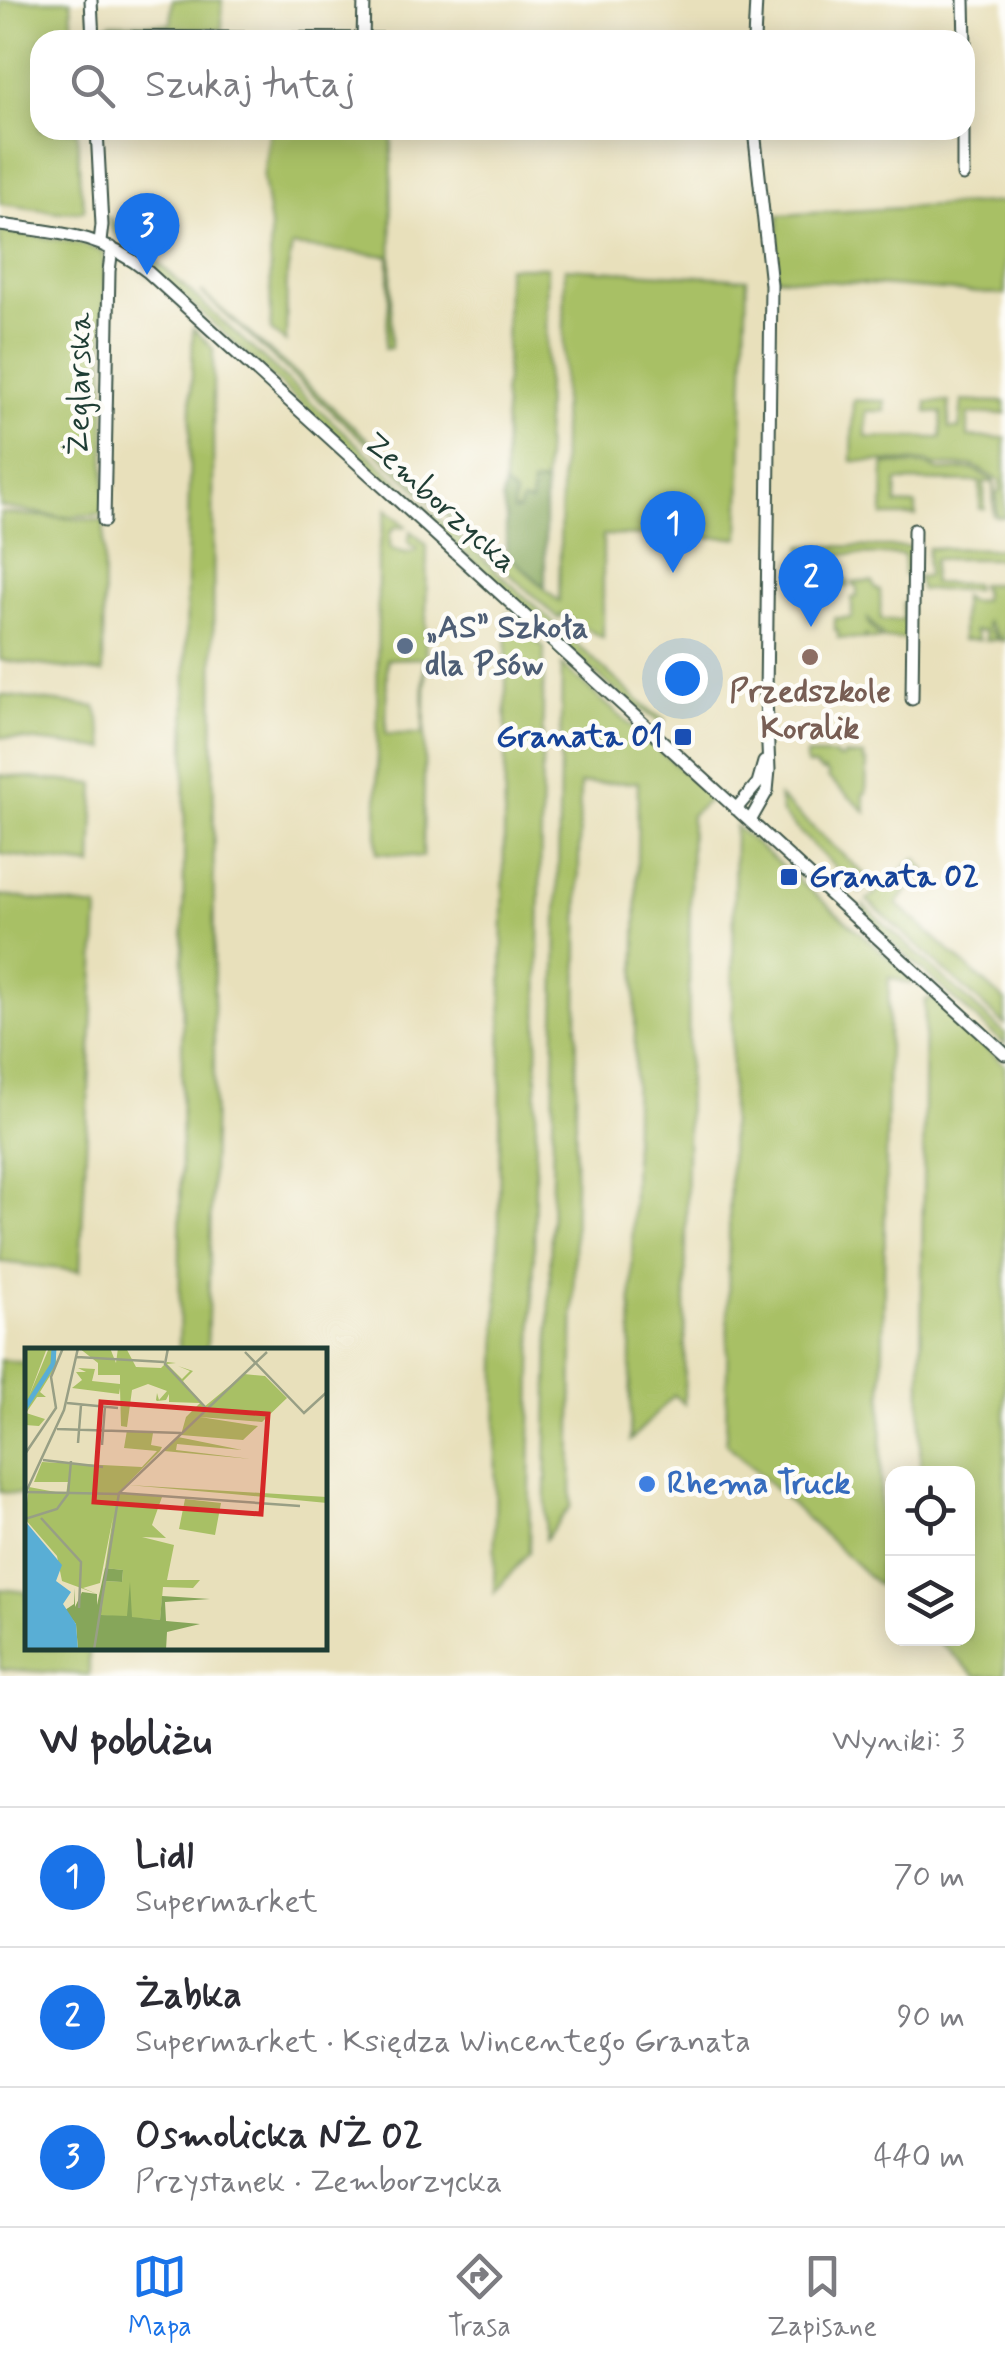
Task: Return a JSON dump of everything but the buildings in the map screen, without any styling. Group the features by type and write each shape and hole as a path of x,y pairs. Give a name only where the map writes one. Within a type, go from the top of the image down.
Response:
{"street":[{"path":"91,0 93,30"},
{"path":"364,0 364,30"},
{"path":"754,30 756,0"},
{"path":"964,0 965,30"},
{"name":"Żeglarska","path":"98,140 102,225 109,260 104,521"},
{"path":"750,821 768,786 770,268 755,140"},
{"path":"963,175 964,140"},
{"path":"0,225 70,234 106,245"},
{"name":"Zemborzycka","path":"106,245 148,272 1005,1054"},
{"path":"912,700 914,530"},
{"path":"736,809 758,783 767,752"}],"green space":[{"path":"0,0 71,0 72,30 30,30 30,140 78,140 85,208 58,212 0,204"},
{"path":"172,0 222,0 222,30 109,26 171,24"},
{"path":"269,140 392,140 391,348 385,349 389,256 292,246 287,274 286,342 271,331 270,226 263,178"},
{"path":"1005,202 1005,295 775,277 779,215"},
{"path":"108,217 650,711 665,720 663,724 601,678 124,242 111,228"},
{"path":"0,231 74,242 104,252 105,514 62,517 0,507"},
{"path":"507,267 547,267 545,482 539,484 531,504 513,512 515,495 504,486"},
{"path":"565,268 747,279 739,538 603,535 603,638 561,614 559,619 201,292 505,564 506,553 559,602"},
{"path":"193,328 213,349 214,1096 207,1348 179,1348"},
{"path":"853,400 885,401 885,411 866,411 866,437 941,438 942,413 927,412 927,402 949,402 949,428 959,429 962,401 1005,402 1005,414 968,414 968,437 1005,438 1005,517 997,517 1000,481 974,466 852,461"},
{"path":"884,464 927,465 939,471 973,469 994,481 994,517 993,482 984,482 985,509 980,509 980,482 897,481 896,504 916,505 916,516 883,516"},
{"path":"545,482 545,587 506,553 502,499 504,486 515,495 513,511 518,511 522,501 531,503 532,484"},
{"path":"387,509 406,526 391,531 391,549 416,551 408,541 411,531 427,545 423,857 377,853 378,552","holes":["424,658 423,734 386,734 387,659"]},
{"path":"0,513 104,521 103,673 0,660"},
{"path":"802,546 911,547 911,575 904,575 904,555 809,554 808,581 848,581 848,587 802,586"},
{"path":"928,548 1005,549 1005,559 934,559 932,583 975,584 975,590 921,590 917,577 927,576"},
{"path":"853,582 872,582 880,591 881,620 903,620 906,604 906,609 910,609 909,639 885,639 868,619 881,639 867,639 866,634 865,639 838,638 835,618 852,618 852,598 857,597"},
{"path":"980,584 1005,584 1005,641 987,622 998,640 986,640 985,631 974,631 980,640 962,640 962,597 969,602 983,600"},
{"path":"507,613 544,648 529,1552 494,1593"},
{"path":"562,665 712,797 691,815 684,1404 674,1395 630,1441 638,782 580,784 571,1506 545,1539"},
{"path":"0,695 96,707 106,749 0,737"},
{"path":"806,755 864,756 866,812 824,770 806,765"},
{"path":"0,775 95,784 92,866 0,854"},
{"path":"779,797 873,882 860,893 782,814"},
{"path":"735,826 913,978 910,984 889,977 879,1586 726,1443"},
{"path":"916,858 926,871 897,904 1005,1001 1005,1025 867,900"},
{"path":"0,895 98,908 80,1271 0,1262"},
{"path":"863,905 1005,1034 1005,1045 867,920"},
{"path":"933,998 1005,1065 1005,1676 976,1676 944,1646 975,1646 975,1466 920,1466 925,1000"},
{"path":"0,1360 25,1363 25,1495 0,1492"},
{"path":"0,1589 25,1592 25,1651 89,1651 89,1675 0,1669"}],"place":[{"name":"Osmolicka NŻ 02","path":"147,275"},
{"name":"Lidl","path":"673,573"},
{"name":"Żabka","path":"811,627"},
{"name":"„AS” Szkoła dla Psów","path":"405,646"},
{"name":"Przedszkole Koralik","path":"810,657"},
{"name":"Granata 01","path":"683,737"},
{"name":"Granata 02","path":"789,877"},
{"name":"Rhema Truck","path":"647,1484"}]}
